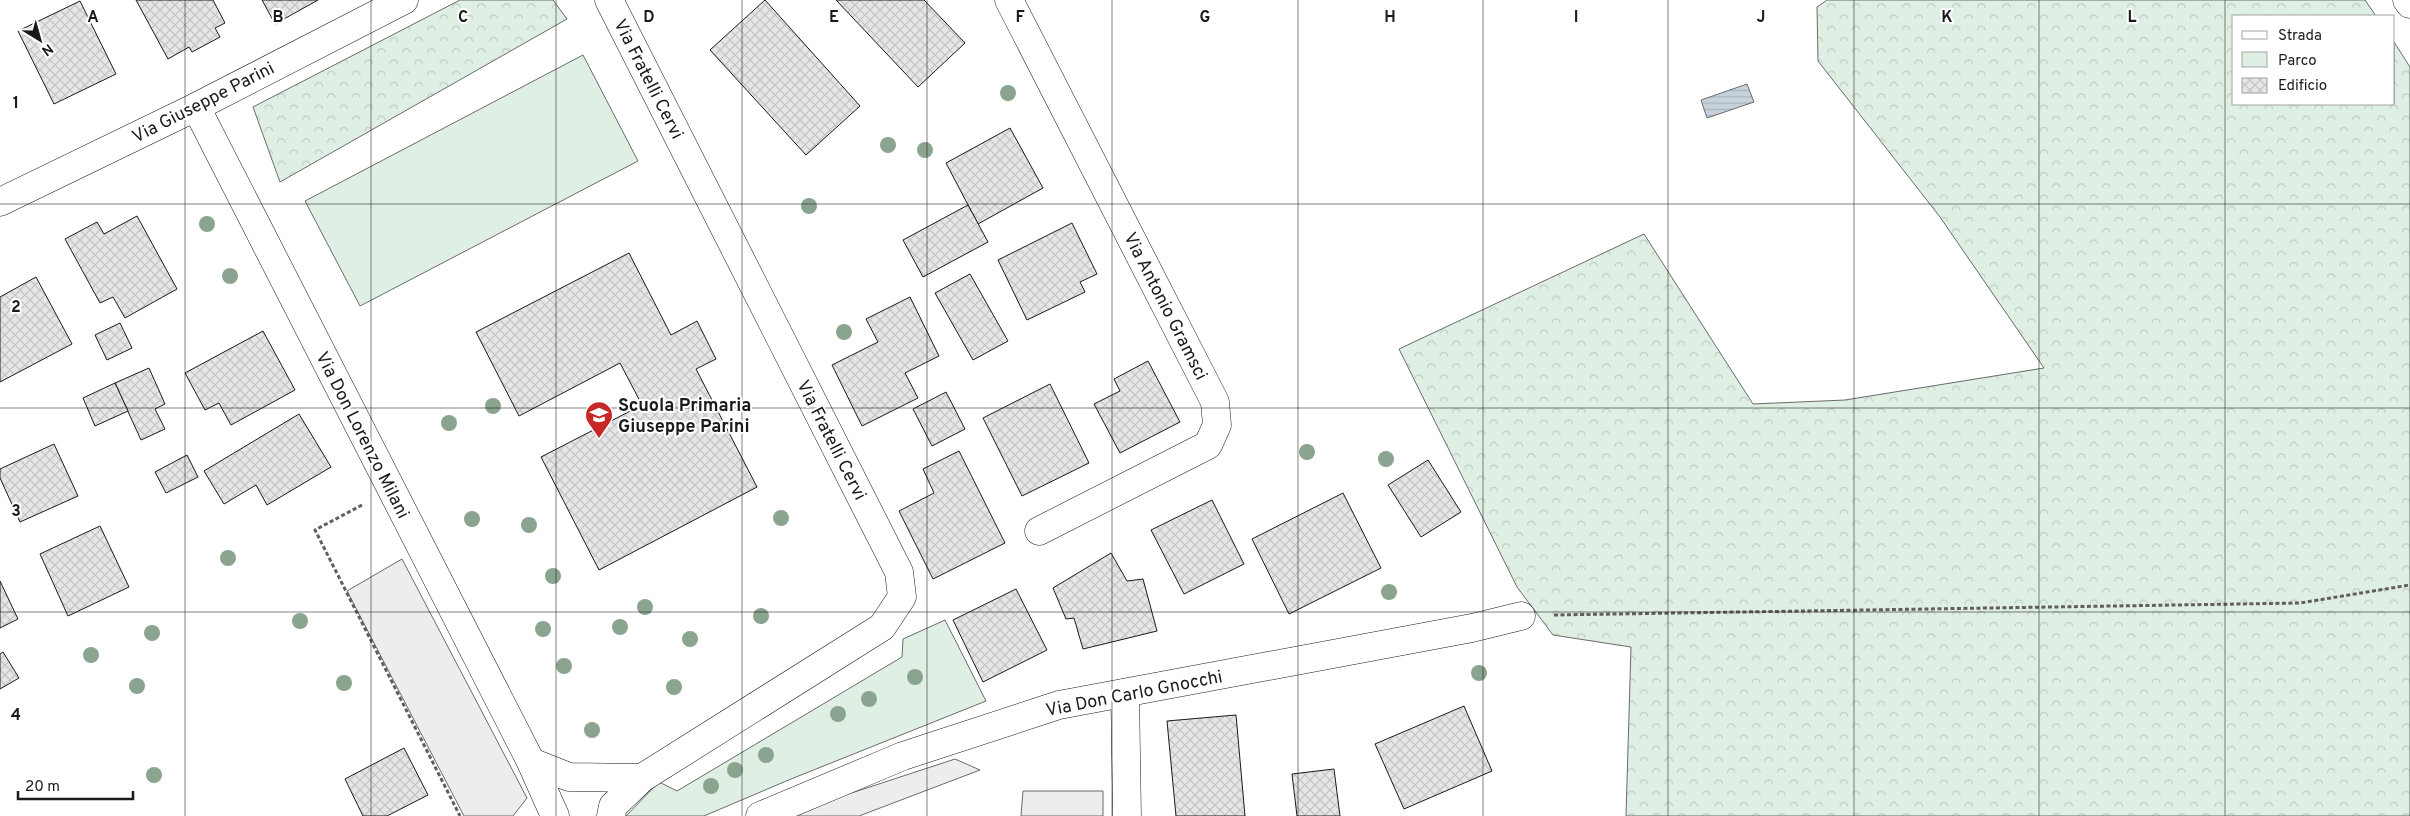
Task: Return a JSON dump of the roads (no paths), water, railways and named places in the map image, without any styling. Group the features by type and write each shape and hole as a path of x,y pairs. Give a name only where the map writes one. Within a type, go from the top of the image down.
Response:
{"street":[{"name":"Via Giuseppe Parini","path":"0,202 196,107 404,0"},
{"name":"Via Fratelli Cervi","path":"609,0 899,572 902,597 882,627 642,778 613,806 611,816"},
{"name":"Via Antonio Gramsci","path":"1009,0 1215,402 1217,425 1208,445 1039,531"},
{"path":"2407,0 2410,4"},
{"name":"Via Don Lorenzo Milani","path":"196,107 531,762 555,816"},
{"name":"Via Don Carlo Gnocchi","path":"760,816 903,756 1059,705 1472,628 1521,616"},
{"path":"1125,693 1127,816"},
{"path":"531,762 569,777 642,778"}],"place":[{"name":"Scuola Primaria Giuseppe Parini","path":"599,439"}]}
